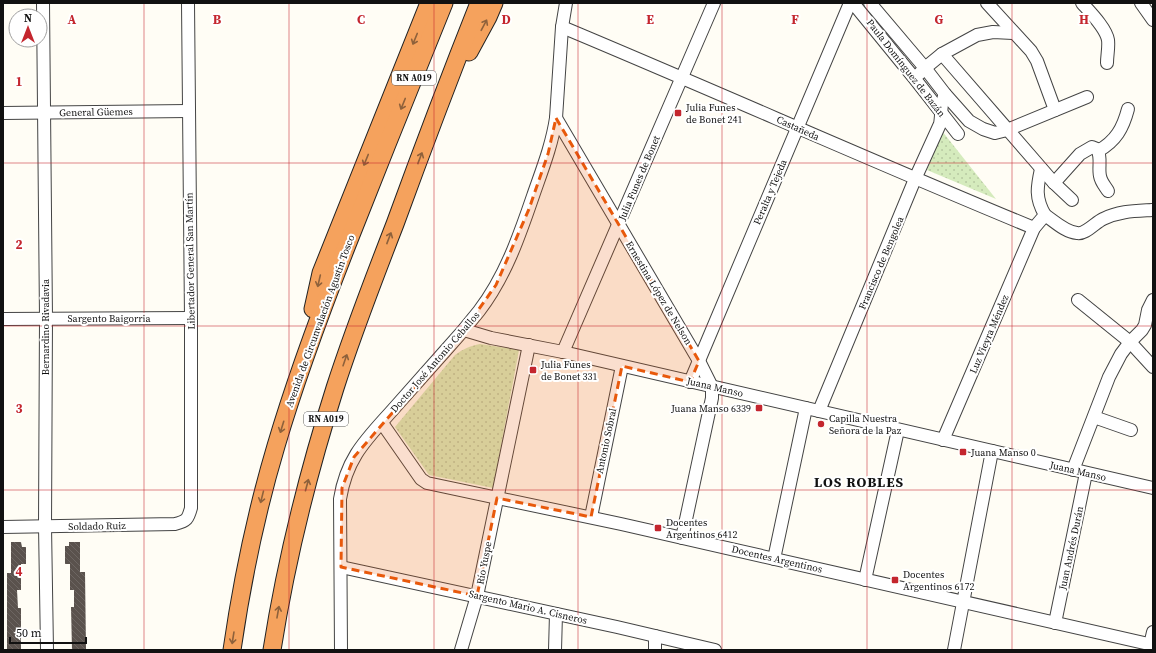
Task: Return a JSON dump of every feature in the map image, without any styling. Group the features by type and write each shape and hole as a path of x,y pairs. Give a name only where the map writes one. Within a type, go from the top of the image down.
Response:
{"highway":[{"path":"297,382 321,273 429,3"},
{"name":"Avenida de Circunvalación Agustín Tosco","path":"232,650 252,538 276,445 335,277 444,3"},
{"name":"RN A019","path":"272,650 295,531 324,424 364,305 479,3"},
{"path":"439,109 494,3"}],"street":[{"name":"Bernardino Rivadavia","path":"43,3 48,650"},
{"name":"Libertador General San Martín","path":"188,3 191,318 191,508 189,518"},
{"name":"Doctor José Antonio Ceballos","path":"341,650 340,499 344,478 354,457 370,434 382,423 464,330 489,296 516,246 548,154 556,118 562,27 566,3"},
{"name":"Julia Funes de Bonet","path":"563,352 619,226 714,3"},
{"name":"Peralta y Tejeda","path":"690,382 850,3"},
{"name":"Paula Domínguez de Bazán","path":"854,3 958,134"},
{"path":"870,3 969,121 983,129 995,133 1007,130 1087,97"},
{"path":"987,3 1031,51 1037,61 1055,110"},
{"path":"1082,3 1106,32 1108,39 1107,63"},
{"path":"1141,3 1153,20"},
{"name":"Castañeda","path":"562,27 682,77 915,179 1034,228"},
{"path":"915,79 924,68 942,54 977,35 993,32 1013,33"},
{"path":"942,54 1041,169 1072,200"},
{"name":"Francisco de Bengolea","path":"819,411 915,179 940,124 942,101 945,94"},
{"path":"1098,151 1107,146 1117,135 1124,122 1128,109"},
{"name":"General Güemes","path":"3,113 188,111"},
{"name":"Ernestina López de Nelson","path":"556,118 699,361 712,386"},
{"path":"1054,183 1080,154 1092,147 1097,149 1099,153 1100,176 1102,183 1108,191"},
{"path":"1041,169 1038,184 1038,198 1040,206 1045,215 1076,234 1082,234 1102,219 1112,215 1129,211 1152,210"},
{"name":"Luz Vieyra Méndez","path":"943,440 1034,228 1045,215"},
{"path":"1078,300 1130,342 1153,367"},
{"path":"1073,470 1112,371 1121,354 1145,325 1148,310 1153,300"},
{"name":"Sargento Baigorria","path":"3,319 191,318"},
{"name":"Juana Manso","path":"464,330 491,338 563,352 1153,488"},
{"path":"497,498 529,345"},
{"name":"Antonio Sobral","path":"591,517 622,366"},
{"path":"682,538 712,398 712,386"},
{"path":"774,559 806,408"},
{"path":"1094,416 1131,430"},
{"name":"Docentes Argentinos","path":"382,423 422,480 427,483 591,517 1152,645"},
{"path":"865,580 898,430"},
{"path":"954,650 992,451"},
{"name":"Juan Andrés Durán","path":"1055,623 1086,473"},
{"name":"Río Yuspe","path":"461,650 477,596 497,498"},
{"name":"Soldado Ruiz","path":"3,527 175,524 183,522 189,518"},
{"name":"Sargento Mario A. Cisneros","path":"341,566 715,650"},
{"path":"555,650 556,614"},
{"path":"1152,645 1153,632"},
{"path":"655,636 655,650"}],"highlighted area":[{"path":"556,118 699,361 690,382 622,366 591,517 497,498 477,596 341,567 342,488 354,457 464,330 496,285 529,209 548,154"}],"green space":[{"path":"942,131 996,199 927,170"},
{"path":"480,344 519,350 493,488 429,475 395,427 455,355 467,348"}],"building":[{"path":"11,542 21,542 22,547 26,547 26,564 21,564 21,590 17,590 18,608 21,608 21,650 7,650 7,573 11,573"},
{"path":"69,542 80,542 80,572 85,572 86,650 72,650 71,607 74,607 74,590 70,590 70,564 65,564 65,546 69,546"}],"place":[{"name":"Julia Funes de Bonet 241","path":"678,113"},
{"name":"Julia Funes de Bonet 331","path":"533,370"},
{"name":"Juana Manso 6339","path":"759,408"},
{"name":"Capilla Nuestra Señora de la Paz","path":"821,424"},
{"name":"Juana Manso 0","path":"963,452"},
{"name":"Docentes Argentinos 6412","path":"658,528"},
{"name":"Docentes Argentinos 6172","path":"895,580"}],"district":[{"name":"LOS ROBLES","path":"859,482"}]}
